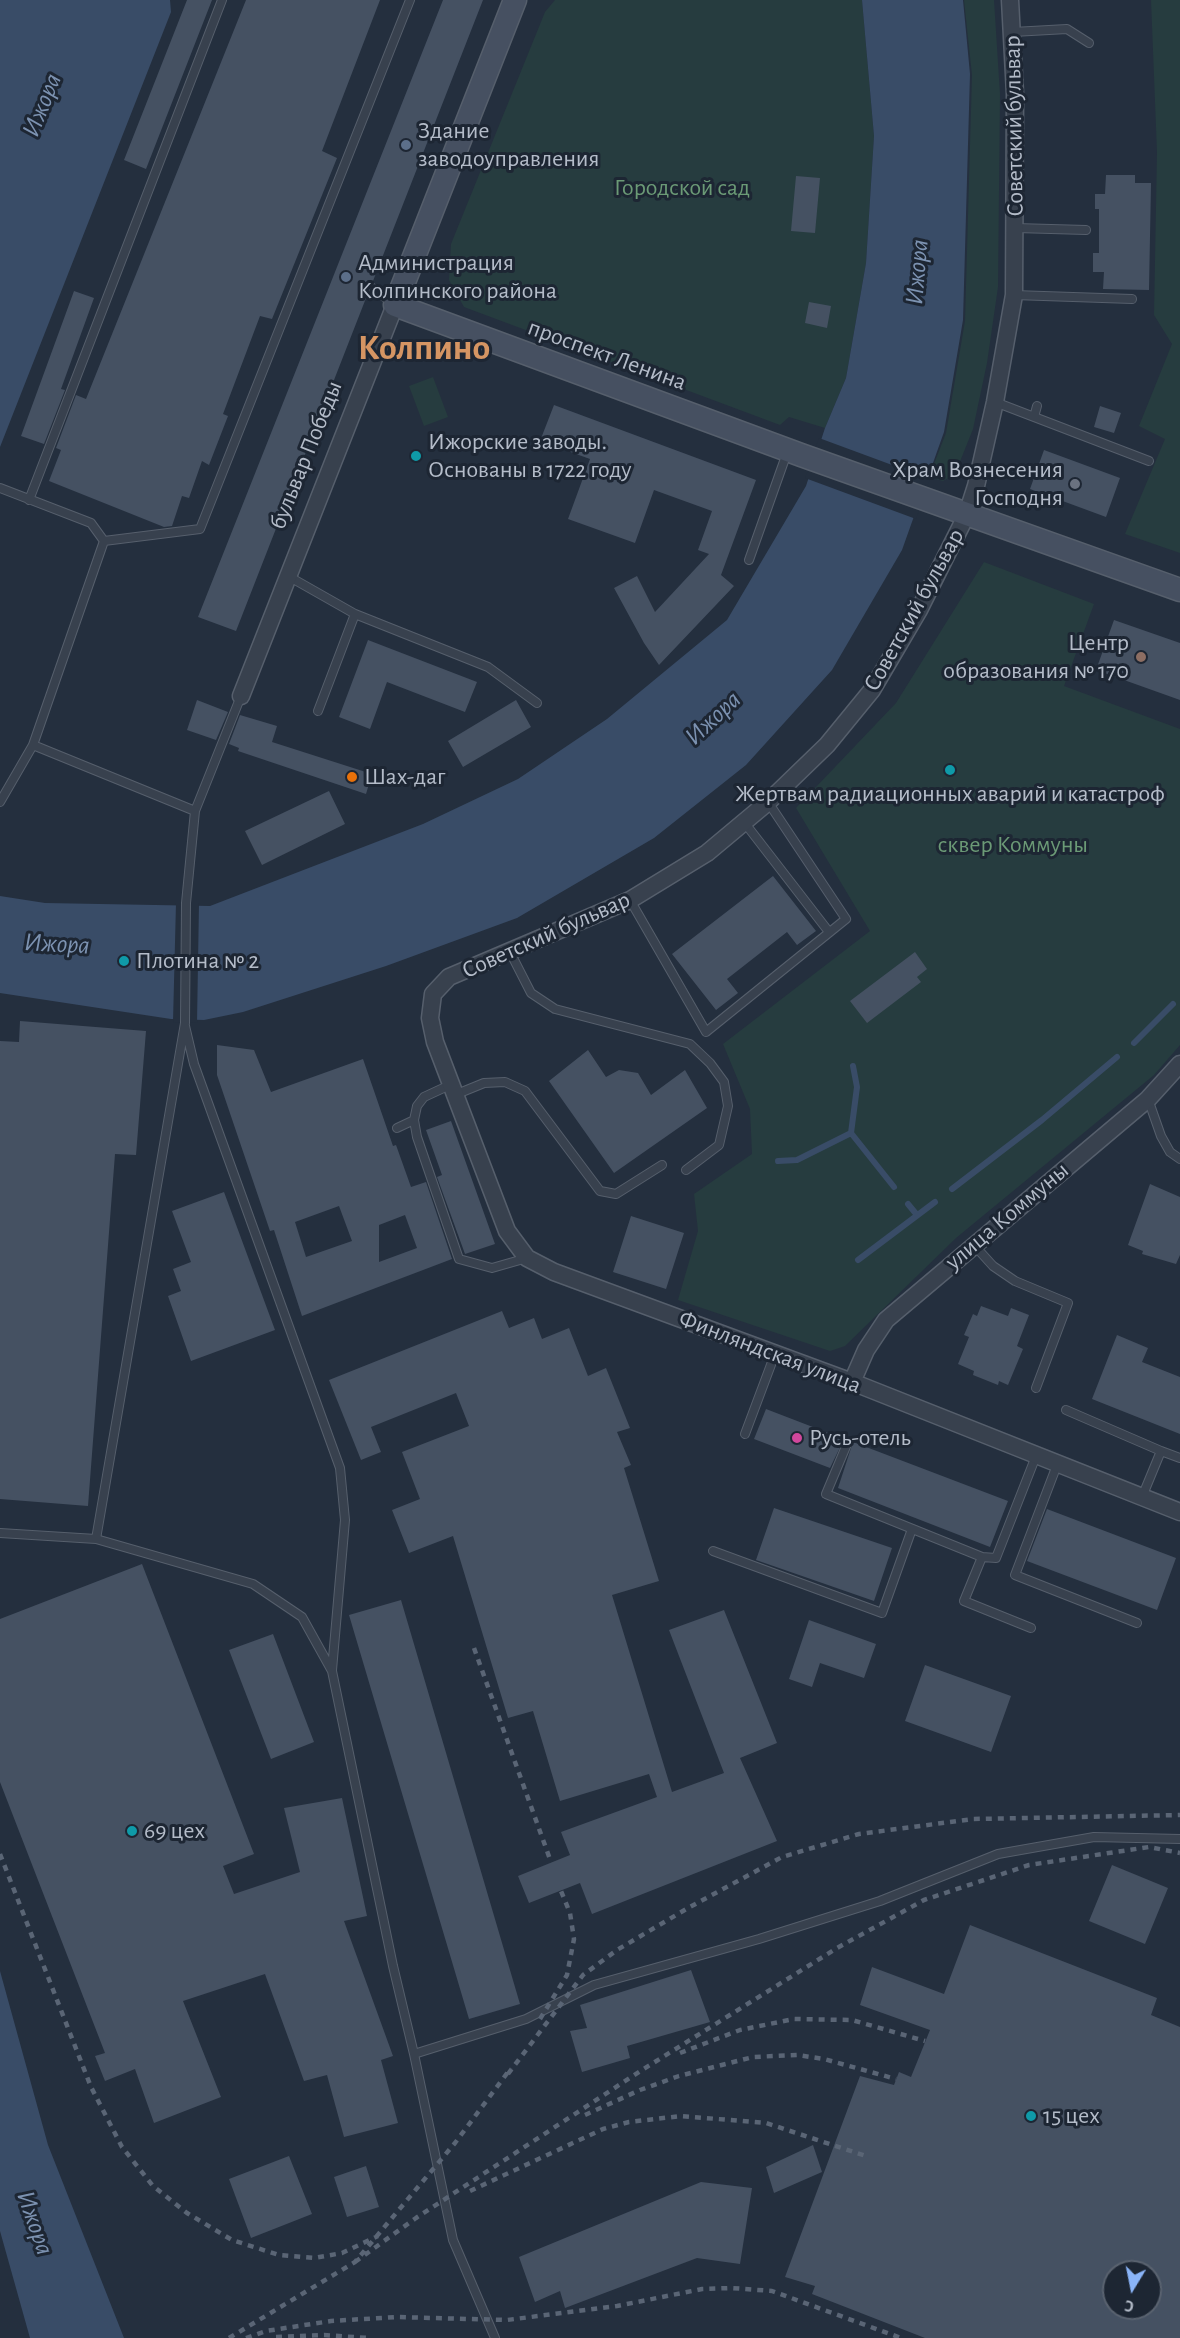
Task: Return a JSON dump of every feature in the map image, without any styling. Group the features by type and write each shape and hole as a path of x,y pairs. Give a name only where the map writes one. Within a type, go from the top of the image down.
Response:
{"main road":[{"name":"бульвар Победы","path":"395,305 515,0"},
{"name":"проспект Ленина","path":"395,305 967,514"},
{"path":"967,514 1180,590"}],"street":[{"name":"Советский бульвар","path":"454,1089 435,1042 430,1018 433,994 449,977 630,900 707,853 768,802 827,745 872,690 919,610 967,514 976,486 996,402 1014,295 1016,228 1013,32 1010,0"},
{"name":"бульвар Победы","path":"241,696 395,305"},
{"name":"улица Коммуны","path":"852,1383 866,1350 886,1320 973,1244 1148,1100 1180,1064"},
{"name":"Финляндская улица","path":"454,1089 507,1231 526,1258 554,1272 852,1383 1180,1512"}],"lane":[{"path":"29,500 222,0"},
{"path":"104,541 200,529 410,0"},
{"path":"1013,32 1067,29 1089,43"},
{"path":"1016,228 1086,230"},
{"path":"371,287 395,305"},
{"path":"1014,295 1132,299"},
{"path":"996,402 1149,461"},
{"path":"1034,417 1037,406"},
{"path":"749,560 795,452"},
{"path":"0,488 91,523 104,541"},
{"path":"0,802 33,745 104,541"},
{"path":"288,576 355,614 489,667 537,702"},
{"path":"318,711 355,614"},
{"path":"96,1539 184,1023 186,903 195,811 241,696"},
{"path":"33,745 195,811"},
{"path":"630,900 706,1032 846,919 768,802"},
{"path":"744,822 829,932"},
{"path":"510,952 531,993 555,1009 690,1044 710,1063 724,1082 728,1106 719,1145 686,1170"},
{"path":"184,1023 194,1064 340,1468 345,1520 332,1671 453,2240 495,2338"},
{"path":"526,1258 492,1268 459,1259 417,1137 414,1120 417,1106 424,1097 484,1083 506,1082 525,1091 600,1191 616,1194 662,1165"},
{"path":"1148,1100 1161,1136 1170,1152 1180,1159"},
{"path":"397,1128 414,1120"},
{"path":"973,1244 993,1266 1016,1281 1068,1303 1036,1388"},
{"path":"745,1434 775,1354"},
{"path":"1066,1410 1180,1458"},
{"path":"847,1444 826,1494 982,1557 996,1558 1036,1456"},
{"path":"1141,1498 1161,1450"},
{"path":"1057,1465 1015,1575 1137,1623"},
{"path":"713,1551 882,1613 912,1529"},
{"path":"0,1533 96,1539 253,1584 302,1617 332,1671"},
{"path":"982,1557 964,1601 1031,1628"},
{"path":"414,2054 526,2019 594,1985 759,1939 880,1901 998,1854 1094,1837 1180,1839"}],"green space":[{"name":"Городской сад","path":"555,0 862,0 874,136 866,263 846,378 825,428 789,417 780,425 464,307 449,280 451,244 545,12"},
{"path":"964,0 994,0 1000,94 998,287 987,363 973,429 955,474 943,481 929,477 946,433 965,321 972,75"},
{"path":"1151,0 1180,0 1180,553 1125,534 1165,439 1139,426 1172,344 1154,315 1157,152"},
{"path":"433,377 448,417 424,426 409,386"},
{"name":"сквер Коммуны","path":"984,562 1094,604 1064,686 1180,729 1180,1045 1154,1075 956,1238 845,1346 830,1351 678,1300 698,1231 694,1194 752,1154 750,1109 723,1044 870,931 796,808 896,703"}],"water":[{"name":"Ижора","path":"0,0 170,0 171,12 0,447"},
{"name":"Ижора","path":"862,0 963,0 970,74 963,320 944,432 902,550 832,670 746,765 654,838 517,918 386,966 243,1012 204,1020 171,1019 0,993 0,896 45,903 210,906 423,824 518,779 607,719 727,620 806,486 825,428 846,378 866,263 874,136"},
{"name":"Ижора","path":"0,1971 48,2145 124,2338 30,2338 0,2231"}],"pier":[{"path":"819,438 930,479 916,519 805,478"},
{"path":"176,903 199,903 197,1023 173,1022"}],"building":[{"path":"187,0 212,0 146,169 124,160"},
{"path":"246,0 380,0 322,151 337,158 272,319 260,316 223,414 228,416 209,465 202,461 189,498 182,496 172,526 164,527 49,481 61,450 56,448 76,395 86,399"},
{"path":"443,0 483,0 373,281 368,281 365,286 368,293 236,631 198,617"},
{"path":"1106,175 1135,175 1135,183 1151,183 1149,290 1103,289 1104,272 1093,272 1093,253 1099,253 1099,209 1095,209 1095,194 1105,194"},
{"path":"796,176 820,178 815,233 791,231"},
{"path":"74,291 94,298 61,389 65,390 44,444 21,436"},
{"path":"809,302 831,306 827,328 805,323"},
{"path":"554,405 756,480 721,575 734,586 659,665 644,643 614,588 637,576 655,612 709,554 698,550 712,511 654,490 635,543 568,519 590,459 540,441"},
{"path":"1100,406 1121,413 1114,433 1094,427"},
{"name":"Храм Вознесения Господня","path":"1044,450 1120,478 1106,517 1030,489"},
{"name":"Центр образования № 170","path":"1114,620 1180,643 1180,700 1096,670"},
{"path":"368,640 477,682 465,712 387,682 370,729 339,717"},
{"path":"197,700 228,712 216,740 187,730"},
{"path":"516,700 531,727 463,767 448,741"},
{"path":"240,715 277,726 272,742 372,774 366,794 238,751 239,748 229,744"},
{"path":"329,791 345,824 262,865 245,831"},
{"path":"773,876 816,931 797,945 787,932 727,979 738,993 716,1010 672,954"},
{"path":"915,952 927,969 917,977 921,982 867,1023 850,1001"},
{"path":"20,1021 146,1031 136,1155 115,1154 88,1506 0,1499 0,1041 19,1042"},
{"path":"217,1045 254,1050 271,1092 363,1059 393,1146 396,1145 411,1187 426,1182 452,1259 302,1316 274,1230 270,1231 217,1075","holes":["339,1206 352,1241 306,1257 295,1222","405,1215 417,1248 379,1262 379,1225"]},
{"path":"588,1050 606,1077 619,1070 638,1073 651,1095 685,1070 707,1108 614,1173 549,1081"},
{"path":"451,1121 495,1244 465,1254 437,1177 442,1175 426,1130"},
{"path":"1150,1184 1180,1197 1180,1255 1176,1264 1142,1254 1143,1251 1128,1245"},
{"path":"224,1192 275,1330 191,1361 168,1296 181,1291 173,1269 191,1262 172,1211"},
{"path":"631,1216 684,1233 666,1289 613,1272"},
{"path":"981,1306 1008,1316 1011,1308 1029,1315 1017,1346 1023,1349 1008,1385 999,1381 998,1385 973,1375 974,1371 958,1364 969,1337 964,1335 973,1314 977,1316"},
{"path":"502,1311 509,1328 534,1318 542,1339 569,1328 588,1376 606,1368 630,1428 617,1432 631,1465 624,1468 659,1581 612,1595 672,1792 724,1773 669,1630 724,1610 777,1743 740,1758 777,1841 592,1914 580,1883 529,1903 518,1876 570,1855 561,1832 657,1797 649,1774 560,1801 533,1711 508,1718 453,1536 409,1553 392,1510 420,1499 402,1452 469,1426 456,1393 371,1427 381,1452 361,1460 329,1380"},
{"path":"1117,1335 1148,1348 1142,1362 1180,1377 1180,1434 1092,1399"},
{"name":"Русь-отель","path":"766,1409 844,1439 830,1468 754,1439"},
{"path":"853,1442 1008,1501 990,1547 838,1488"},
{"path":"774,1508 892,1548 874,1601 756,1560"},
{"path":"1047,1509 1176,1558 1157,1610 1027,1561"},
{"name":"69 цех","path":"142,1564 254,1854 223,1866 234,1894 300,1872 284,1808 342,1798 367,1916 344,1921 393,2056 381,2060 398,2123 344,2137 327,2075 304,2081 265,1974 183,2001 221,2097 154,2123 135,2069 105,2081 95,2056 105,2053 0,1782 0,1619"},
{"path":"401,1600 520,2004 469,2019 349,1615"},
{"path":"809,1620 876,1644 864,1678 820,1663 812,1687 789,1679"},
{"path":"273,1634 314,1742 271,1759 229,1650"},
{"path":"925,1665 1011,1696 991,1752 905,1721"},
{"path":"1112,1865 1168,1888 1145,1944 1089,1921"},
{"name":"15 цех","path":"970,1925 1157,1998 1151,2015 1180,2027 1180,2338 925,2338 812,2294 815,2286 785,2277 860,2076 894,2085 899,2072 911,2077 930,2030 860,2005 872,1967 944,1994"},
{"path":"691,1970 710,2022 627,2046 630,2058 582,2072 570,2031 587,2028 580,2005"},
{"path":"813,2145 822,2172 774,2193 766,2167"},
{"path":"289,2156 312,2214 251,2238 229,2179"},
{"path":"366,2166 379,2207 347,2217 334,2177"},
{"path":"701,2182 752,2188 740,2264 697,2258 565,2308 560,2291 535,2302 519,2257"}],"waterway":[{"path":"1134,1043 1173,1004"},
{"path":"952,1189 1042,1120 1117,1057"},
{"path":"853,1066 857,1087 851,1133 894,1187"},
{"path":"778,1161 797,1160 851,1133"},
{"path":"858,1260 935,1202"},
{"path":"908,1204 917,1215"}],"railway":[{"path":"474,1648 551,1862"},
{"path":"508,2074 583,1975 617,1950 782,1857 859,1834 973,1819 1180,1815"},
{"path":"355,2262 416,2218 642,2070 837,1948 924,1900 1029,1865 1149,1847 1180,1853"},
{"path":"0,1854 91,2087 122,2147 153,2186 187,2213 232,2240 279,2255 314,2258 342,2253 378,2236"},
{"path":"540,2019 567,1975 574,1939 570,1913 561,1891"},
{"path":"680,2053 740,2030 794,2019 852,2020 925,2041"},
{"path":"585,2115 640,2090 679,2076 753,2057 797,2055 824,2059 896,2079"},
{"path":"229,2338 355,2262 455,2143 511,2068"},
{"path":"470,2191 603,2129 629,2122 681,2116 766,2123 866,2156"},
{"path":"246,2338 266,2331 331,2321 397,2317 507,2320 617,2306 702,2289 731,2288 772,2291 901,2338"},
{"path":"276,2337 324,2335 368,2338"}],"place":[{"name":"Здание заводоуправления","path":"406,145"},
{"name":"Администрация Колпинского района","path":"346,277"},
{"name":"Ижорские заводы. Основаны в 1722 году","path":"416,456"},
{"name":"Храм Вознесения Господня","path":"1075,484"},
{"name":"Центр образования № 170","path":"1141,657"},
{"name":"Жертвам радиационных аварий и катастроф","path":"950,770"},
{"name":"Шах-даг","path":"352,777"},
{"name":"Плотина № 2","path":"124,961"},
{"name":"Русь-отель","path":"797,1438"},
{"name":"69 цех","path":"132,1831"},
{"name":"15 цех","path":"1031,2116"}],"district":[{"name":"Колпино","path":"424,348"}]}
